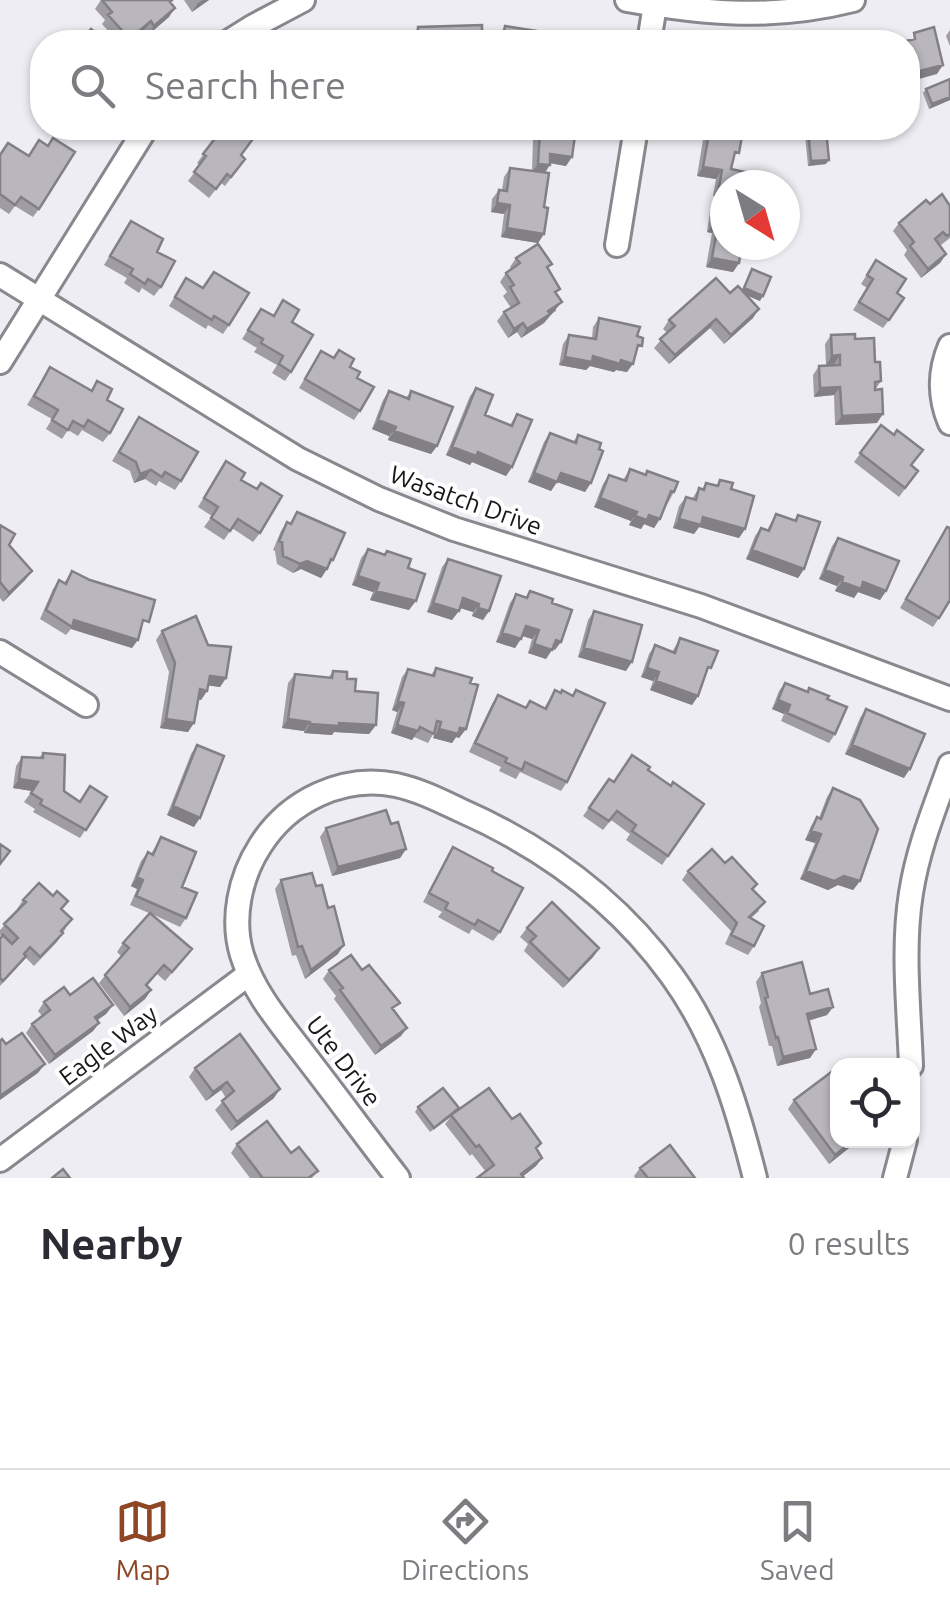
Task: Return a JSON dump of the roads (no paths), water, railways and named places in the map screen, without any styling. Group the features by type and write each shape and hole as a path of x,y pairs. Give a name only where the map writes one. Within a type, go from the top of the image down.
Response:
{"street":[{"path":"248,30 303,0"},
{"path":"626,0 760,14 853,0"},
{"path":"651,30 655,5"},
{"path":"0,362 138,140"},
{"path":"617,245 634,140"},
{"name":"Wasatch Drive","path":"0,275 298,459 379,499 454,529 701,606 950,699"},
{"path":"950,346 940,389 950,423"},
{"path":"0,652 86,705"},
{"path":"911,1058 907,928 910,895 922,845 950,765"},
{"name":"Ute Drive","path":"398,1178 269,1008 249,974 240,950 238,927 243,880 252,858 281,818 317,795 367,783 398,785 493,824 557,863 617,912 672,976 711,1042 737,1109 755,1178"},
{"name":"Eagle Way","path":"0,1160 249,974"},
{"path":"895,1178 903,1148"}]}
